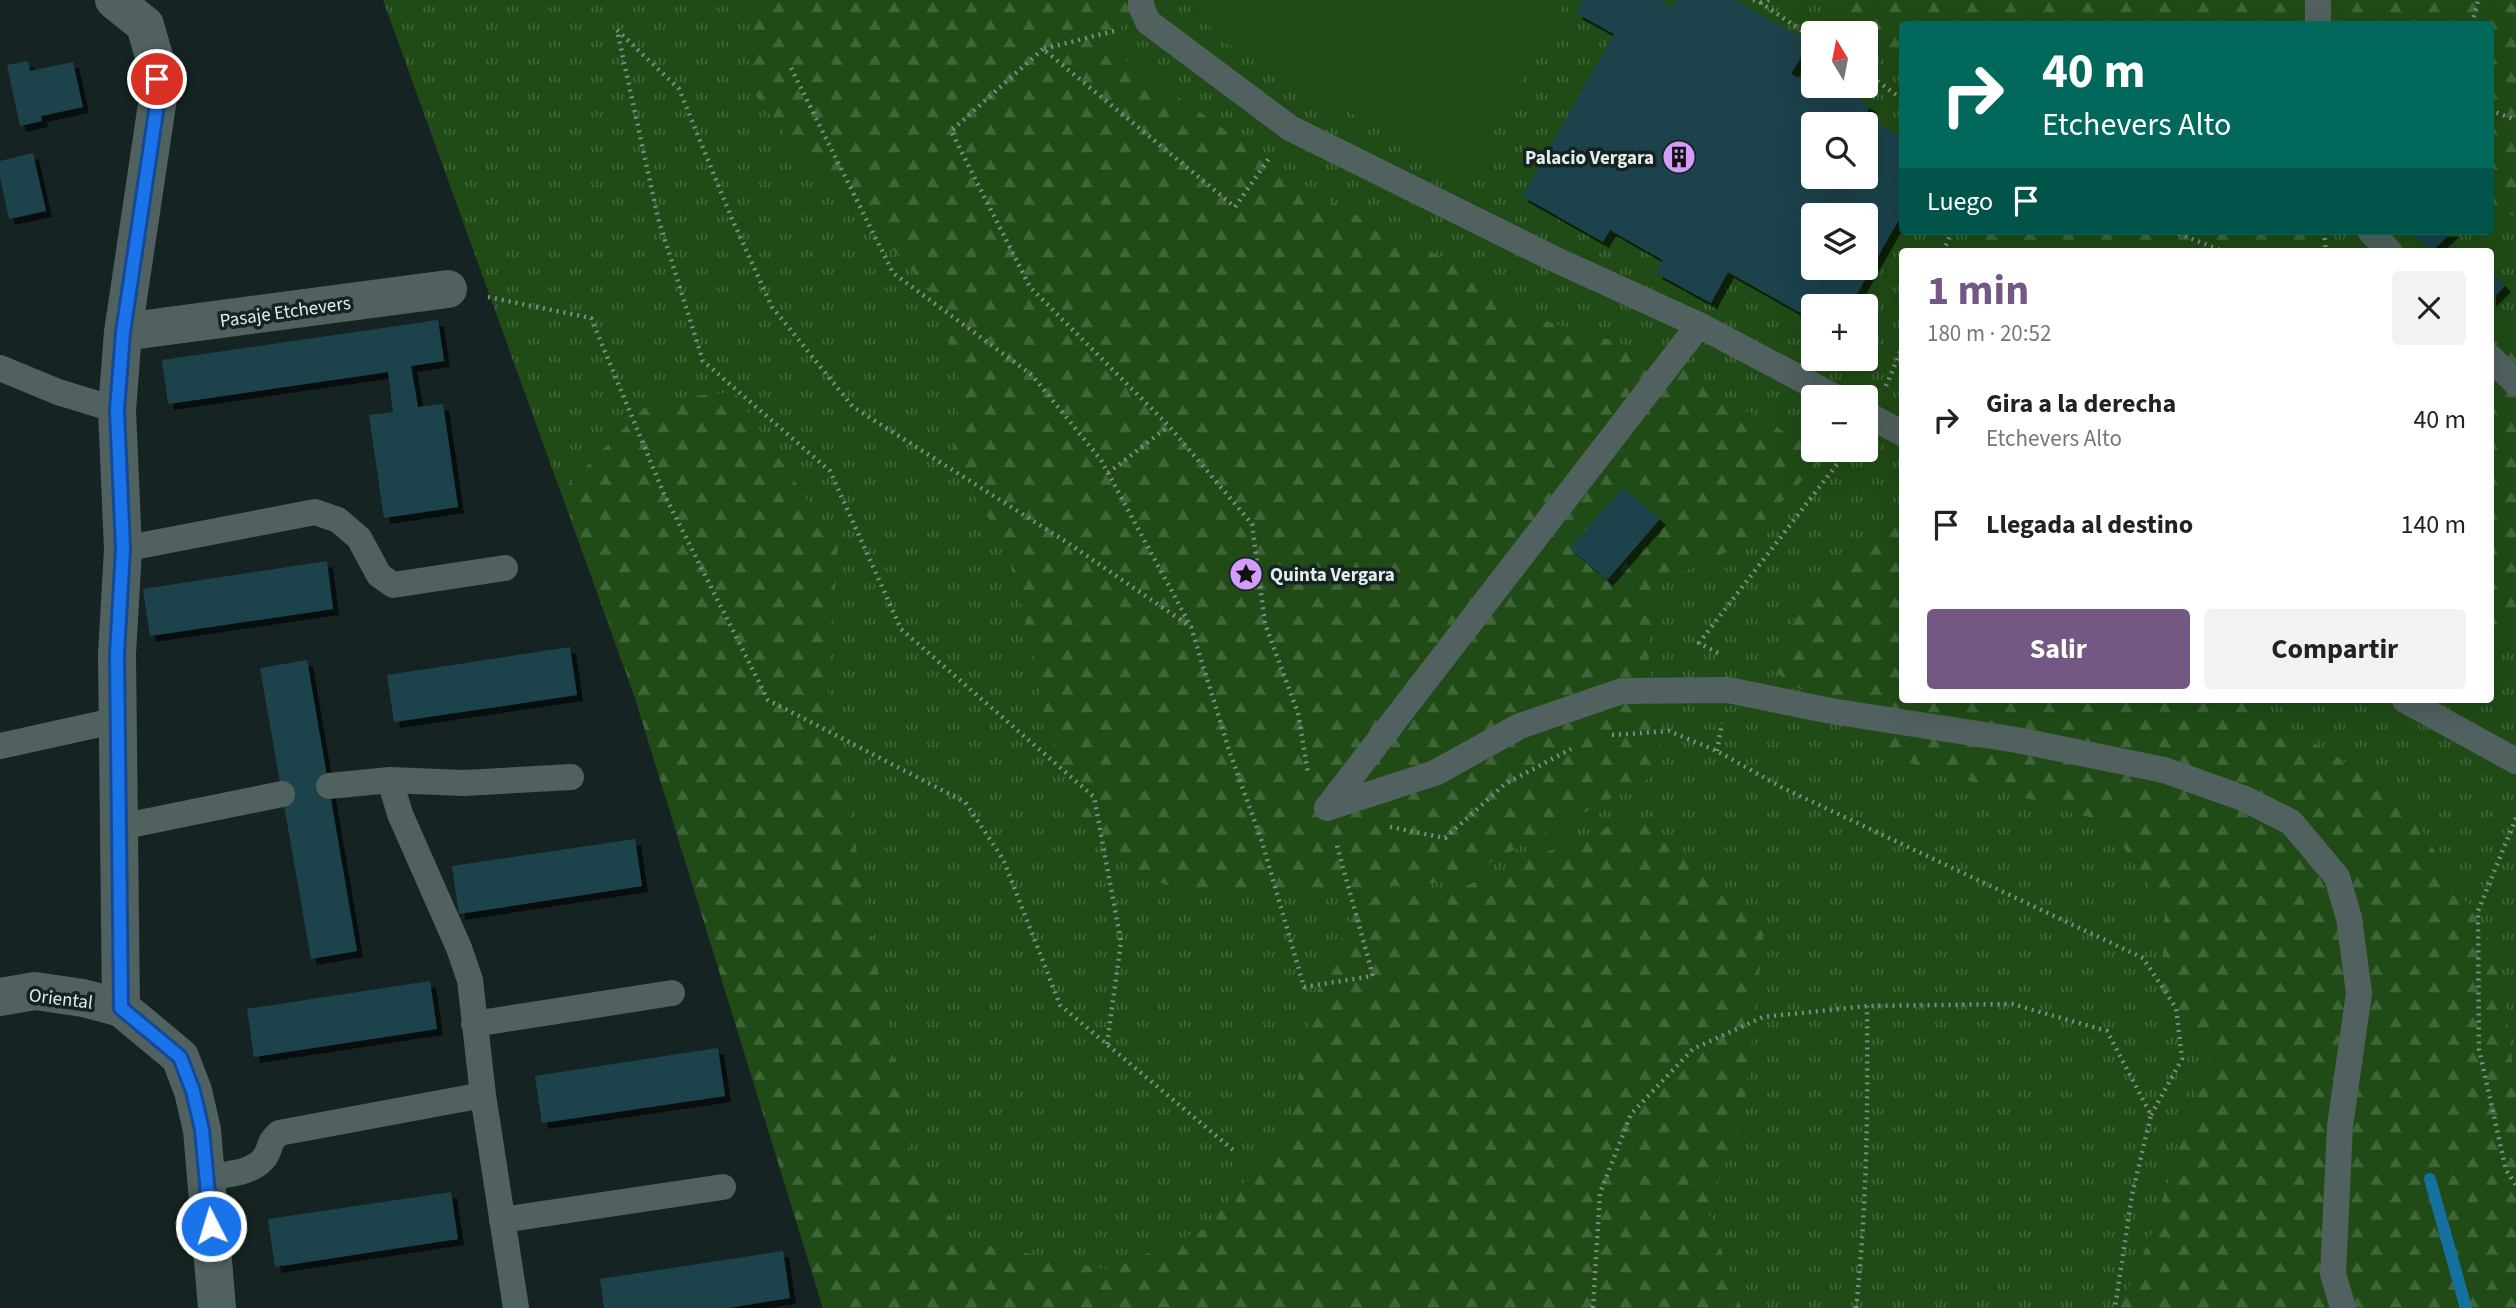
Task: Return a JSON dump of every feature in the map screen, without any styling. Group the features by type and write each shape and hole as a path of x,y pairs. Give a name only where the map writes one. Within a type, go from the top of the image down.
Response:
{"street":[{"path":"114,0 145,25 155,60 158,98 123,332 117,410 123,549 117,654 121,1008 180,1057 193,1091 202,1130 217,1308"},
{"name":"Pasaje Etchevers","path":"123,332 447,289"},
{"name":"Oriental","path":"0,997 35,991 83,998 121,1008"}],"lane":[{"path":"2318,0 2318,21"},
{"path":"1145,11 1290,128 1552,258 1699,325 1812,385"},
{"path":"2374,235 2386,248"},
{"path":"1326,808 1699,325"},
{"path":"2494,361 2516,383"},
{"path":"0,368 58,392 117,410"},
{"path":"1878,420 1899,431"},
{"path":"123,549 315,512 338,520 359,538 379,575 393,585 505,568"},
{"path":"1326,808 1435,773 1520,726 1622,691 1728,690 1831,711 2017,740 2164,770 2243,798 2291,822 2337,877 2349,918 2359,993 2338,1153 2333,1274 2343,1308"},
{"path":"2410,703 2516,761"},
{"path":"0,746 118,720"},
{"path":"329,786 390,780 464,783 571,777"},
{"path":"390,780 400,814 470,980 483,1095 516,1308"},
{"path":"120,827 282,794"},
{"path":"474,1024 672,993"},
{"path":"207,1178 252,1168 265,1156 270,1141 279,1133 483,1095"},
{"path":"502,1220 723,1187"}],"path":[{"path":"1753,0 1801,30"},
{"path":"1761,4 1769,0"},
{"path":"2473,21 2479,0"},
{"path":"791,68 893,273 1032,375 1101,460 1191,627 1229,750 1262,842 1304,987 1373,976 1326,808 1310,784 1298,713 1265,624 1252,524 1169,426 1030,287 951,131 1043,50 1145,11"},
{"path":"1107,1044 1121,942 1094,797 901,629 830,471 703,361 658,218 617,30 679,89 732,219 772,307 853,407 1068,543 1191,627"},
{"path":"1043,50 1235,207 1290,128"},
{"path":"1878,82 1899,97"},
{"path":"2494,112 2516,120"},
{"path":"2182,235 2215,248"},
{"path":"447,289 591,318 664,494 768,700 965,802 1003,859 1060,1005 1233,1150"},
{"path":"1108,473 1169,426"},
{"path":"1717,751 1731,660 1699,643 1839,462"},
{"path":"1607,735 1669,731 1717,751 1781,787 2143,958 2176,1008 2182,1059 2151,1115 2132,1195 2115,1308"},
{"path":"1326,808 1359,820 1445,838 1505,785 1572,748"},
{"path":"2516,818 2478,911 2479,1049 2490,1108 2506,1170 2516,1185"},
{"path":"1593,1308 1600,1193 1631,1114 1693,1049 1763,1017 1867,1006 2012,1004 2107,1031 2151,1115"},
{"path":"1856,1308 1867,1153 1867,1006"}],"green space":[{"name":"Quinta Vergara","path":"383,0 2516,0 2516,1308 823,1308 635,698"},
{"path":"753,0 1141,0 1107,47 1322,198 1449,261 1529,316 1680,361 1720,396 1801,441 1801,462 1819,462 1740,546 1663,581 1647,643 1663,771 1453,882 1199,897 1151,879 1121,857 1080,814 1046,722 1023,611 1005,542 953,466 960,387 938,299 872,227 815,175 748,85"},
{"path":"1184,0 1566,0 1468,179 1224,42"},
{"path":"1852,0 2516,0 2516,218 2494,205 2494,21 1899,21 1899,69 1878,54 1878,21 1838,21"},
{"path":"1969,235 2328,235 2326,248 1967,248"},
{"path":"2516,328 2516,630 2494,637 2494,342"},
{"path":"734,392 838,545 828,690 911,1156 967,1241 1109,1270 1204,1229 1288,1131 1313,1001 1359,899 1468,885 1638,814 1765,922 1744,1110 1708,1211 1741,1308 823,1308 635,698 564,489 652,400"},
{"path":"1885,521 1899,523 1899,703 2250,703 2402,798 2498,954 2516,1090 2516,1308 2120,1308 2149,1240 2213,1046 2160,1015 2165,911 2108,823 1910,763 1774,671 1805,591"}],"building":[{"name":"Palacio Vergara","path":"1583,0 1659,0 1672,7 1677,0 1735,0 1801,37 1801,57 1791,74 1801,80 1801,98 1856,98 1870,106 1867,112 1801,112 1801,189 1878,189 1878,123 1899,135 1899,219 1878,256 1878,203 1801,203 1801,280 1865,280 1857,294 1801,294 1801,313 1728,272 1711,303 1656,273 1663,260 1610,230 1603,242 1522,196 1614,34 1576,13"},
{"path":"28,61 30,71 73,62 83,107 41,116 42,121 20,126 7,65"},
{"path":"33,153 46,211 9,219 0,177 0,161"},
{"path":"2414,235 2449,235 2435,248 2427,248"},
{"path":"2494,275 2505,286 2494,297"},
{"path":"438,320 444,361 411,366 418,407 443,404 458,507 384,518 369,415 393,412 388,372 168,404 162,360"},
{"path":"1623,488 1660,519 1607,580 1570,548"},
{"path":"327,561 333,609 150,636 143,589"},
{"path":"570,647 577,695 394,722 387,675"},
{"path":"307,660 357,951 311,959 260,668"},
{"path":"635,839 642,886 459,914 452,866"},
{"path":"430,981 437,1029 254,1057 247,1009"},
{"path":"718,1048 725,1096 542,1123 535,1076"},
{"path":"451,1192 458,1239 275,1267 268,1219"},
{"path":"783,1251 790,1298 727,1308 604,1308 600,1279"}],"waterway":[{"path":"2430,1179 2466,1308"}],"place":[{"name":"Palacio Vergara","path":"1679,157"},
{"name":"Quinta Vergara","path":"1246,574"}],"route":[{"path":"157,79 158,98 123,332 117,410 123,549 117,654 121,1008 180,1057 193,1091 202,1130 211,1226"}]}
